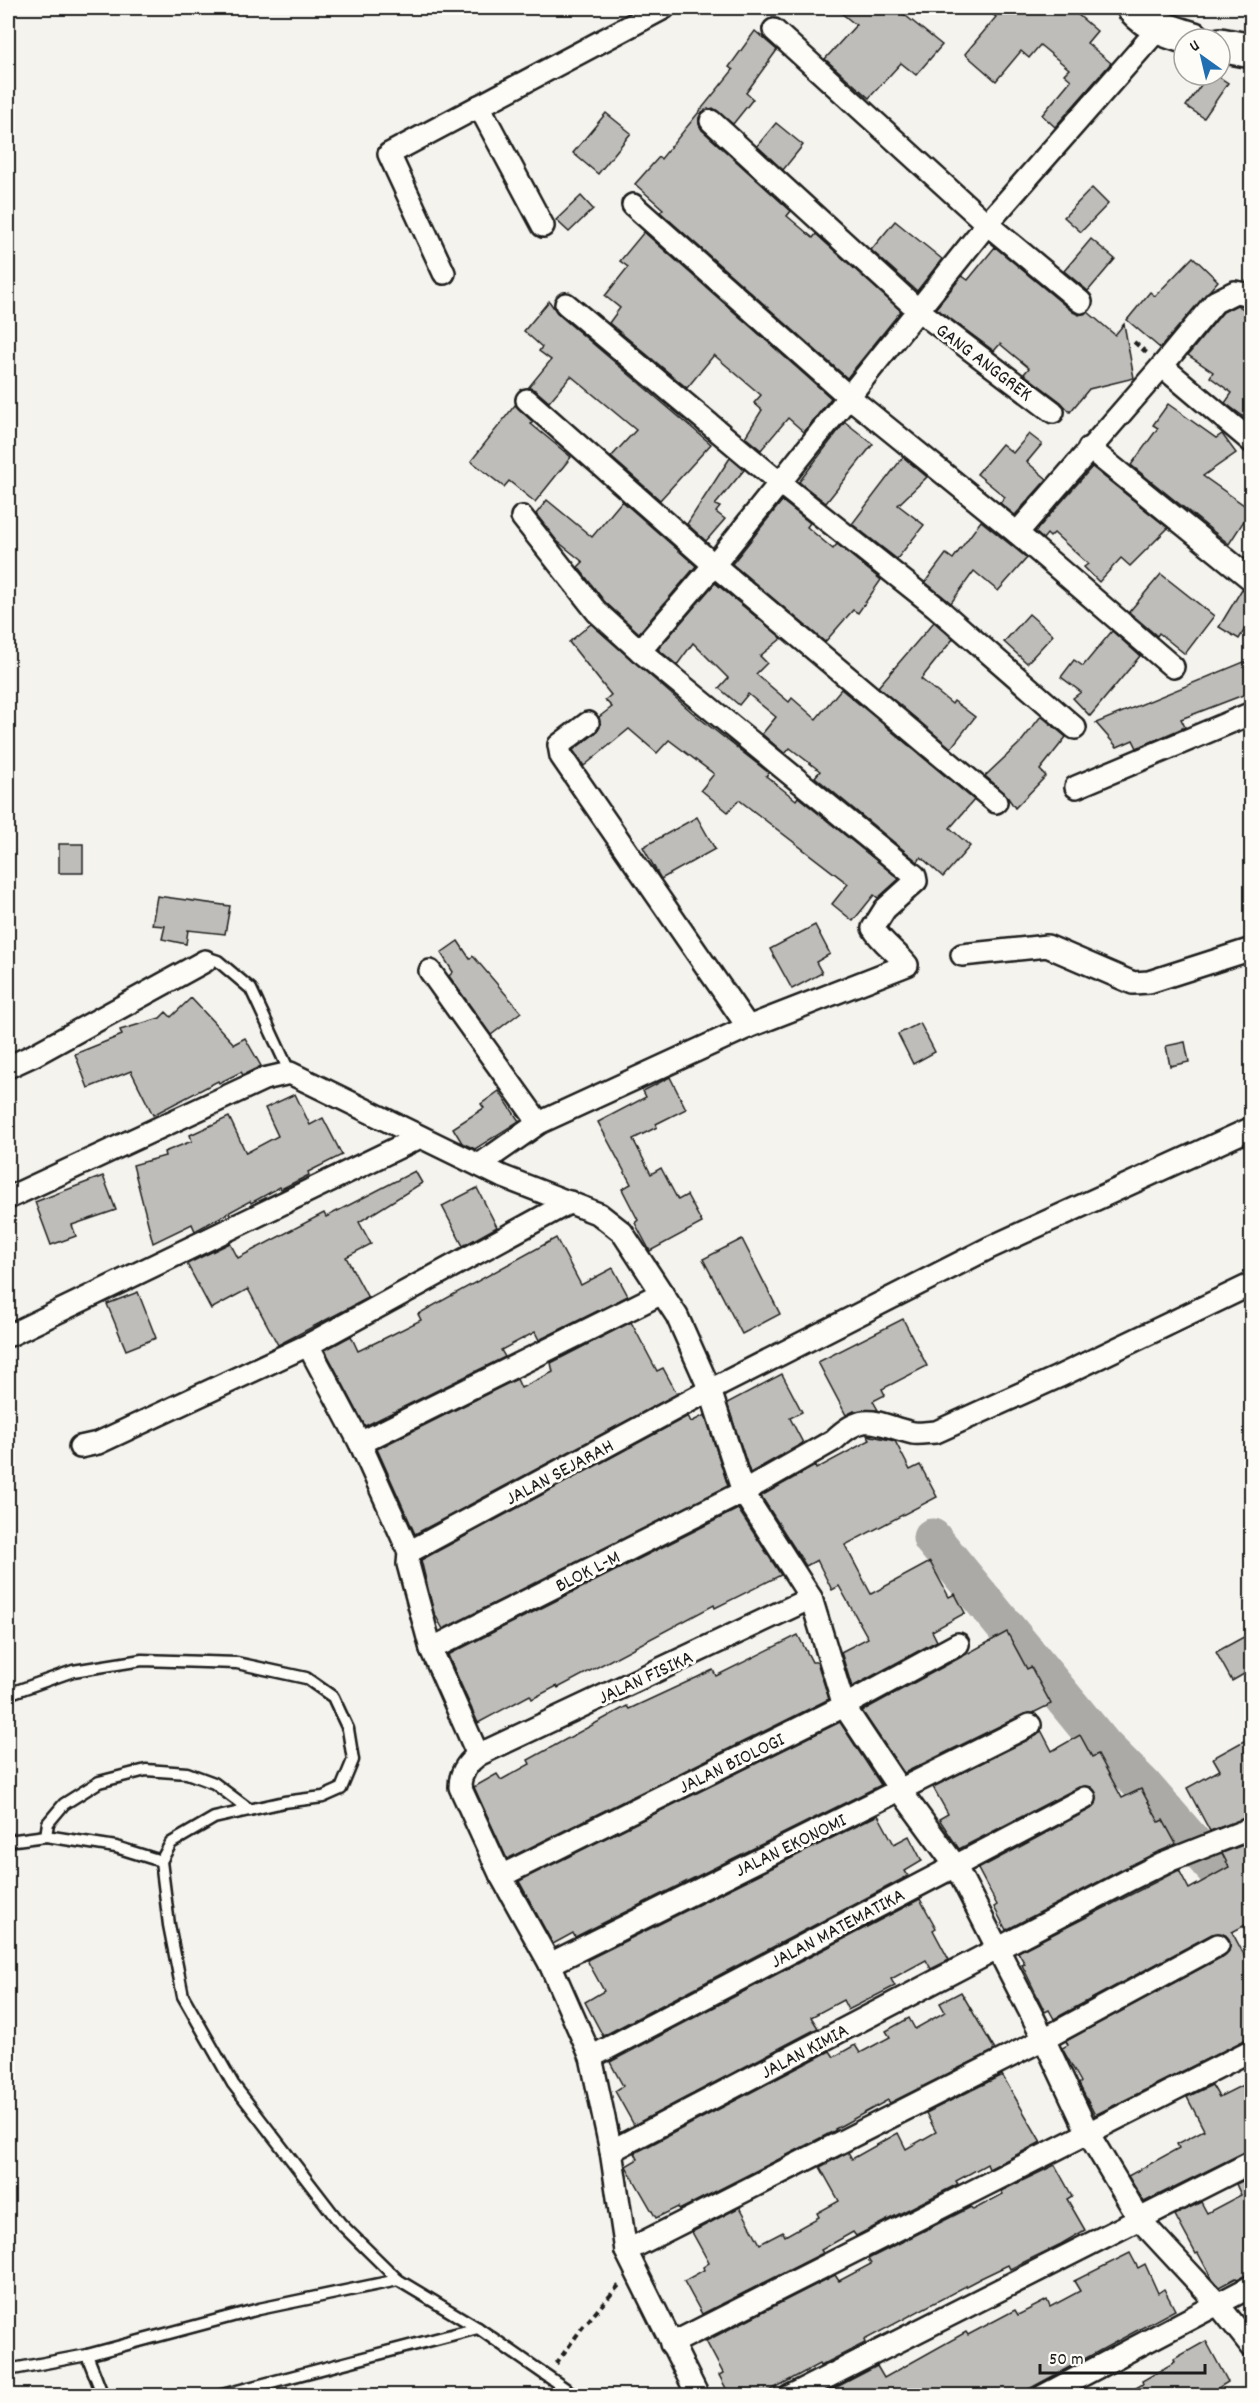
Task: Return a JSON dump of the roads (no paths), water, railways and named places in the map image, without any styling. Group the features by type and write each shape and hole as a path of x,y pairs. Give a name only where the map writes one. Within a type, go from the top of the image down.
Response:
{"highway":[{"path":"1134,8 1145,20 1172,32"},
{"path":"1232,47 1251,51"}],"street":[{"path":"444,273 389,154 664,8"},
{"path":"640,651 714,566 987,224 1159,28"},
{"path":"774,30 987,224 1081,302"},
{"path":"479,106 543,226"},
{"name":"GANG ANGGREK","path":"711,121 918,310 1053,412"},
{"path":"633,205 848,396 1017,532 1173,667"},
{"path":"1017,532 1215,302 1235,292 1251,295"},
{"path":"567,304 780,483 934,606 1075,728"},
{"path":"1162,366 1251,442"},
{"path":"527,400 714,566 996,802"},
{"path":"1089,448 1251,580"},
{"path":"479,1165 539,1123 748,1027 907,965 880,939 873,928 885,909 916,881 916,878 640,651 597,612 522,518"},
{"path":"1076,787 1251,713"},
{"path":"588,723 559,745 561,756 748,1027"},
{"path":"962,955 1047,946 1132,983 1149,982 1251,949"},
{"path":"8,1067 205,961"},
{"path":"430,971 539,1123"},
{"path":"8,1198 264,1079 291,1073 479,1165 599,1214 622,1232 677,1316 710,1390 743,1492 811,1598 844,1706 900,1790 955,1865 1044,2039 1088,2133 1140,2220 1217,2303 1251,2347"},
{"name":"JALAN SEJARAH","path":"409,1552 710,1390 989,1248 1251,1128"},
{"path":"8,1334 420,1137"},
{"path":"80,1447 98,1443 308,1345 570,1202"},
{"name":"BLOK L-M","path":"431,1649 743,1492 834,1440 845,1430 857,1424 878,1421 915,1433 936,1432 1058,1377 1251,1284"},
{"path":"360,1443 662,1293"},
{"path":"308,1345 360,1443 409,1552 408,1564 431,1649 478,1755 468,1762 464,1769 460,1778 460,1787 501,1876 550,1964 591,2057 631,2260 698,2396"},
{"name":"JALAN FISIKA","path":"478,1755 811,1598"},
{"name":"JALAN BIOLOGI","path":"501,1876 844,1706 958,1644"},
{"name":"JALAN EKONOMI","path":"550,1964 1030,1725"},
{"name":"JALAN MATEMATIKA","path":"591,2057 1085,1798"},
{"name":"JALAN KIMIA","path":"611,2151 1163,1863 1251,1828"},
{"path":"631,2260 1218,1945"},
{"path":"671,2344 1251,2050"},
{"path":"790,2396 1251,2162"},
{"path":"1043,2396 1251,2286"}],"lane":[{"path":"205,961 212,959 218,961 251,989 291,1073"},
{"path":"8,1694 73,1671 142,1660 237,1663 306,1678 333,1697 348,1729 352,1761 340,1789 323,1797 214,1818 171,1843 161,1861 169,1925 183,1996 233,2084 340,2223 398,2280 478,2328 576,2396"},
{"path":"46,1836 48,1823 64,1804 99,1782 146,1770 187,1773 214,1783 249,1810"},
{"path":"8,1842 46,1836 116,1847 161,1861"},
{"path":"8,2370 87,2355 259,2309 398,2280"},
{"path":"218,2396 478,2328"},
{"path":"87,2355 104,2396"}],"waterway":[{"path":"932,1538 1103,1746 1143,1786 1252,1911"}]}
